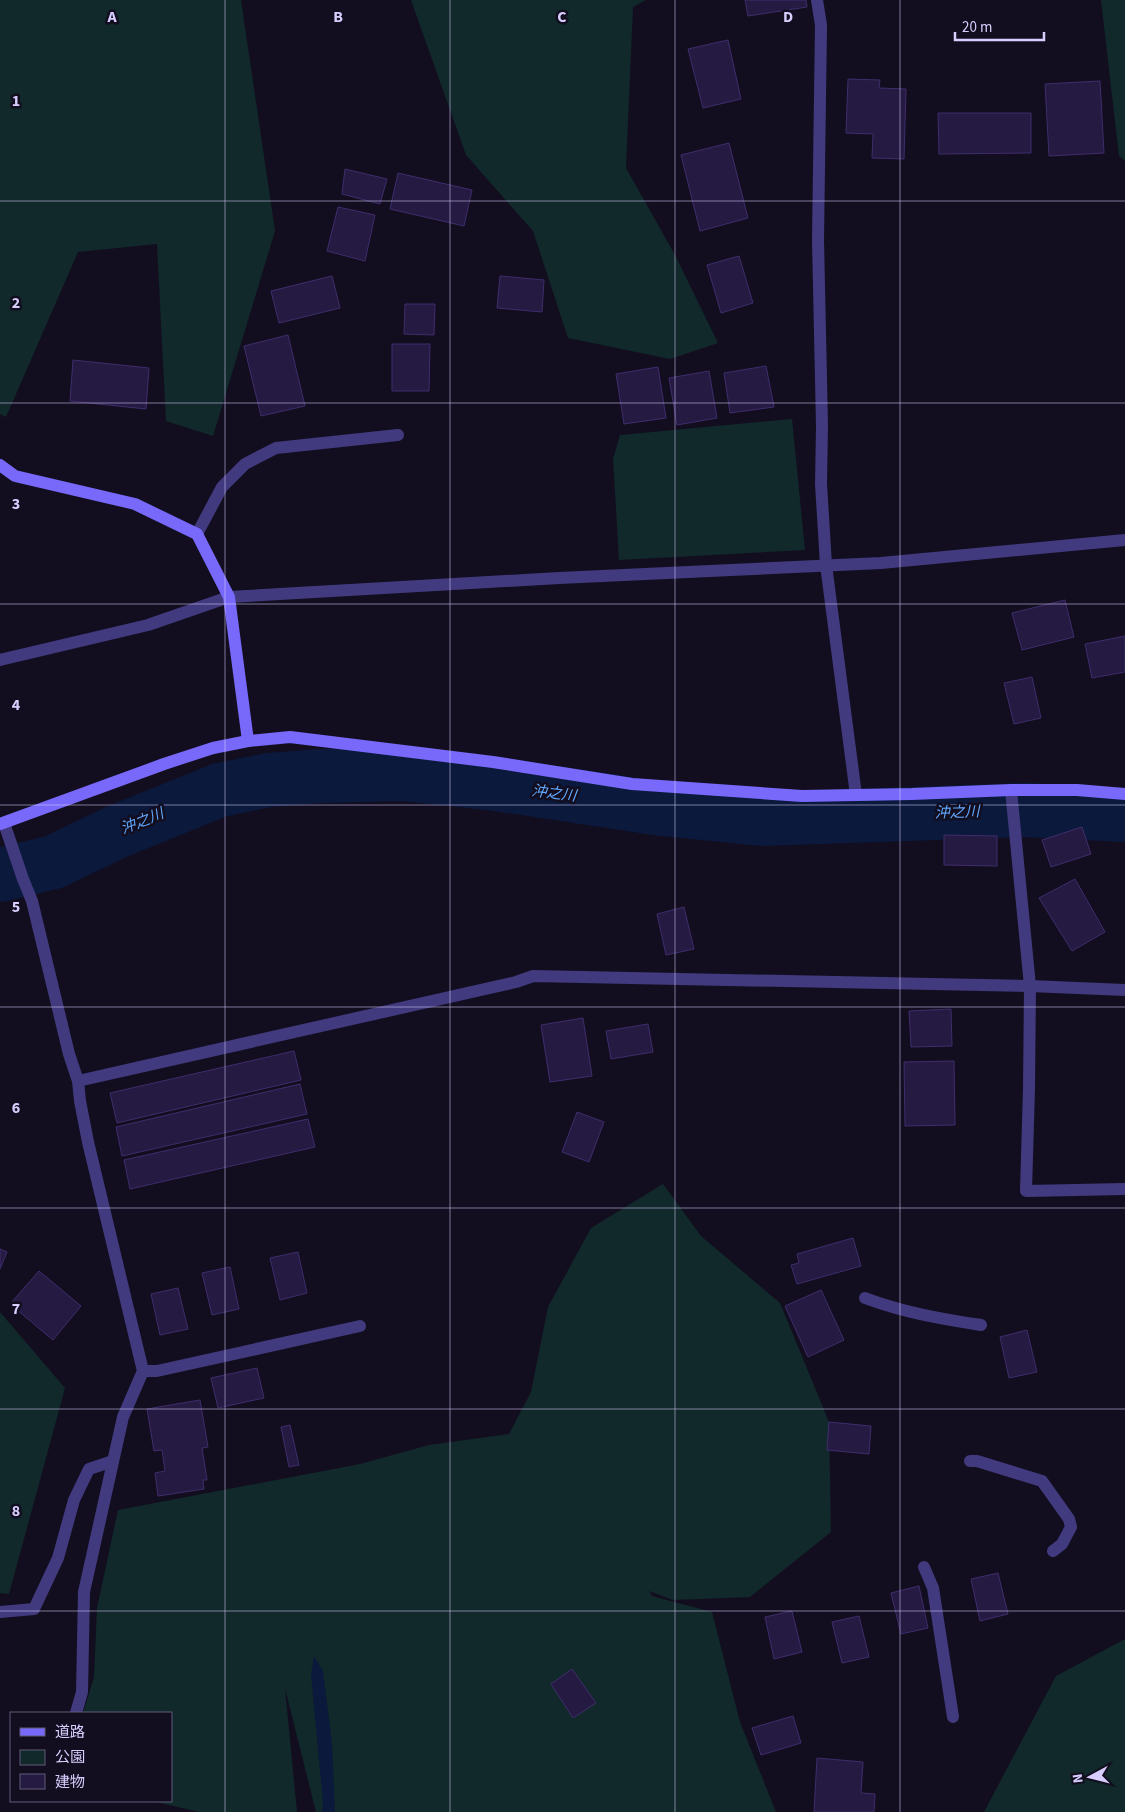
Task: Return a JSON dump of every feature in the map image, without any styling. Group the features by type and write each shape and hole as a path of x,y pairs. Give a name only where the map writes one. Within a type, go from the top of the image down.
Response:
{"street":[{"path":"818,0 821,26 818,240 822,426 821,484 826,565 856,795"},
{"path":"197,534 222,487 245,464 276,448 398,435"},
{"path":"0,465 15,476 135,504 197,534 228,597 248,741"},
{"path":"0,660 148,625 228,597 881,563 1125,540"},
{"path":"76,1712 82,1692 84,1592 122,1417 143,1371 88,1142 78,1081 69,1054 32,902 2,824 164,764 213,748 248,741 290,737 493,762 632,784 802,796 1011,790 1077,790 1125,794"},
{"path":"1011,790 1030,986 1030,1088 1026,1192 1125,1190"},
{"path":"78,1081 516,982 534,976 1030,986 1125,990"},
{"path":"865,1298 891,1308 981,1325"},
{"path":"143,1371 157,1371 360,1326"},
{"path":"0,1612 34,1609 58,1558 74,1500 89,1469 113,1461"},
{"path":"970,1461 977,1461 1042,1481 1069,1519 1071,1527 1062,1544 1052,1550"},
{"path":"924,1567 933,1588 953,1717"}],"green space":[{"path":"0,0 241,0 275,231 213,436 166,421 157,244 78,252 6,417 0,414"},
{"path":"411,0 646,0 633,7 626,168 675,255 718,343 670,359 568,338 533,231 466,155"},
{"path":"1101,0 1125,0 1125,161 1119,156"},
{"path":"792,419 805,550 619,560 613,459 620,435"},
{"path":"663,1184 701,1236 780,1303 829,1422 831,1532 750,1597 673,1600 649,1591 652,1596 712,1612 740,1722 776,1812 316,1812 285,1688 297,1812 199,1812 156,1802 172,1802 172,1712 83,1712 94,1677 97,1608 118,1510 360,1464 429,1445 509,1434 531,1392 548,1307 591,1228"},
{"path":"0,1312 65,1388 9,1594 0,1593"},
{"path":"1125,1639 1125,1812 984,1812 1056,1676"}],"water":[{"path":"314,1656 323,1671 332,1743 335,1812 322,1812 323,1803 311,1674"}],"building":[{"path":"745,0 806,0 807,7 748,16"},
{"path":"728,40 741,99 703,108 688,49"},
{"path":"848,79 880,80 879,88 906,89 904,159 872,158 873,134 846,133"},
{"path":"1100,81 1104,153 1049,156 1045,84"},
{"path":"938,113 1031,113 1031,153 939,154"},
{"path":"729,143 748,218 700,231 681,155"},
{"path":"345,169 387,179 380,204 342,194"},
{"path":"398,173 472,190 464,226 390,209"},
{"path":"338,207 375,215 365,261 327,251"},
{"path":"739,256 753,303 721,313 707,265"},
{"path":"332,276 340,308 279,323 271,291"},
{"path":"500,276 544,280 542,312 497,308"},
{"path":"405,304 435,304 434,335 404,334"},
{"path":"288,335 305,406 261,416 244,346"},
{"path":"392,344 430,344 429,391 392,391"},
{"path":"73,360 149,368 146,409 70,401"},
{"path":"766,366 774,407 730,413 724,373"},
{"path":"658,367 666,418 624,424 616,374"},
{"path":"709,371 717,418 677,425 669,378"},
{"path":"1065,600 1074,637 1022,650 1012,613"},
{"path":"1125,636 1125,672 1092,678 1085,644"},
{"path":"1032,677 1041,718 1014,724 1004,683"},
{"path":"1082,827 1091,854 1051,867 1042,840"},
{"path":"944,835 997,836 997,866 944,865"},
{"path":"1075,879 1105,932 1072,951 1039,898"},
{"path":"684,907 694,949 666,955 657,914"},
{"path":"951,1009 952,1046 911,1047 909,1011"},
{"path":"583,1018 592,1076 550,1082 541,1025"},
{"path":"648,1024 653,1052 611,1059 606,1031"},
{"path":"294,1051 301,1080 117,1123 110,1093"},
{"path":"954,1061 955,1125 905,1126 904,1062"},
{"path":"300,1084 307,1114 122,1156 116,1127"},
{"path":"577,1112 604,1122 589,1162 562,1152"},
{"path":"308,1119 315,1147 130,1189 124,1160"},
{"path":"853,1238 861,1266 797,1284 791,1265 799,1263 797,1254"},
{"path":"0,1249 7,1252 0,1269"},
{"path":"298,1252 307,1293 280,1300 270,1258"},
{"path":"230,1267 239,1309 212,1315 202,1273"},
{"path":"39,1271 81,1306 53,1340 10,1304"},
{"path":"178,1288 188,1329 160,1335 151,1294"},
{"path":"821,1290 844,1340 808,1357 785,1306"},
{"path":"1027,1330 1037,1372 1009,1378 1000,1337"},
{"path":"257,1368 264,1398 218,1408 211,1378"},
{"path":"200,1400 208,1447 202,1448 207,1480 203,1480 204,1489 158,1496 155,1473 165,1471 162,1450 154,1451 147,1409"},
{"path":"829,1422 871,1426 869,1454 827,1450"},
{"path":"290,1425 299,1465 289,1467 281,1427"},
{"path":"998,1573 1008,1614 980,1621 971,1579"},
{"path":"919,1586 928,1628 901,1634 891,1593"},
{"path":"792,1611 802,1652 774,1659 765,1617"},
{"path":"859,1616 869,1657 842,1663 832,1622"},
{"path":"572,1669 596,1703 573,1718 551,1684"},
{"path":"793,1716 801,1743 761,1755 752,1728"},
{"path":"817,1758 863,1762 861,1793 875,1794 874,1812 814,1812"}],"waterway":[{"name":"沖之川","path":"0,875 54,862 116,832 220,790 269,780 321,776 403,774 496,784 662,809 761,819 1025,810 1125,815"}]}
